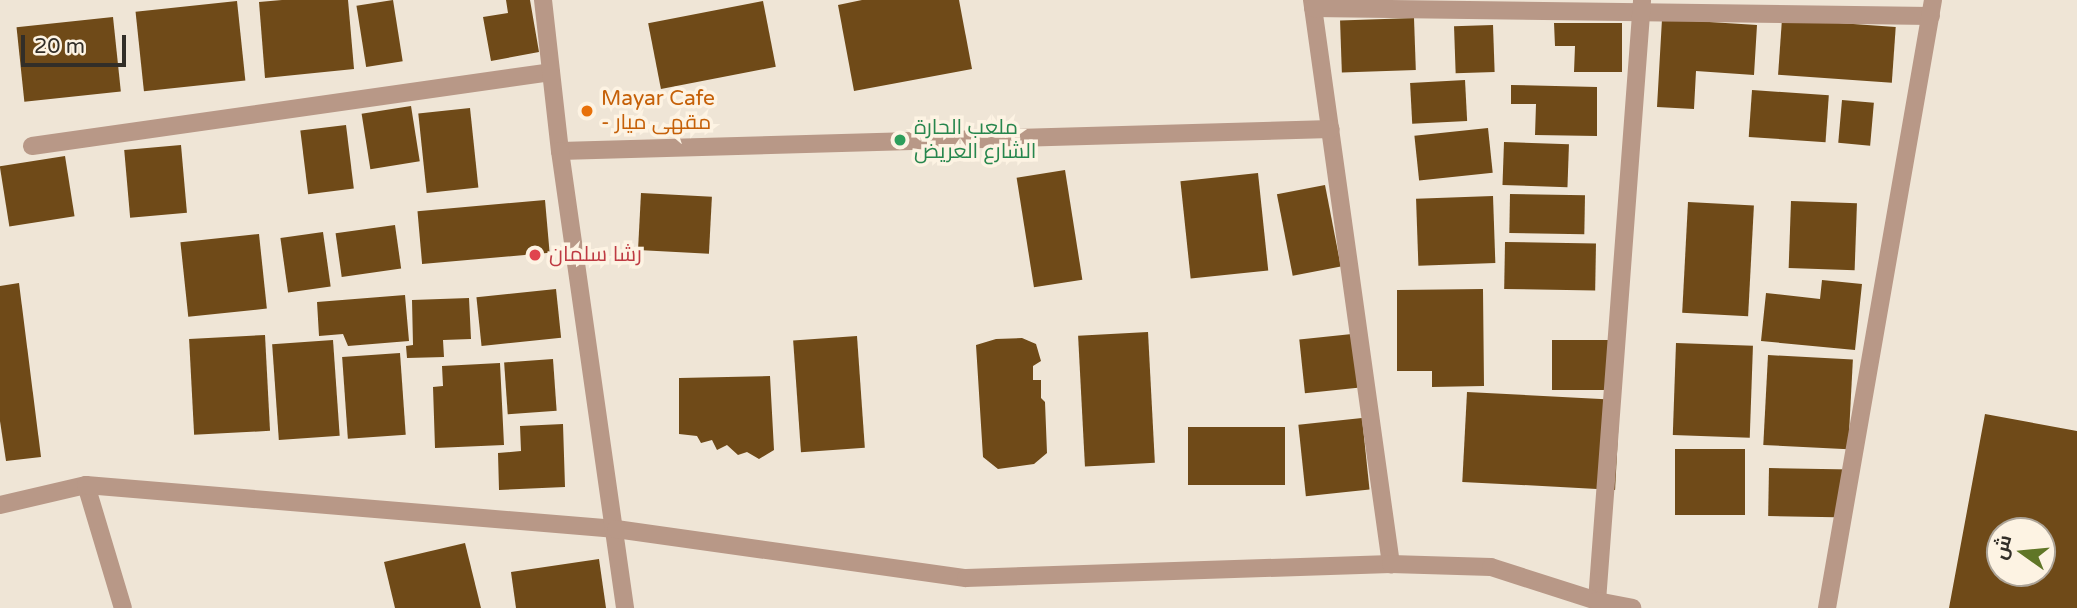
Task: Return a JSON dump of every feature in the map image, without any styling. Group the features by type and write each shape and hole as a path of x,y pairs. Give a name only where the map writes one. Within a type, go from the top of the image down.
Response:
{"street":[{"path":"543,0 560,151 616,529 625,608"},
{"path":"1391,564 1313,4 1932,8 1827,608"},
{"path":"1597,601 1642,6"},
{"path":"32,146 551,72"},
{"path":"560,151 1331,129"},
{"path":"0,505 86,485 616,529 966,578 1391,564 1492,567 1597,601 1632,608"},
{"path":"86,485 123,608"}],"building":[{"path":"348,0 354,69 265,78 259,2"},
{"path":"393,0 403,61 366,67 356,6"},
{"path":"506,0 530,0 539,52 491,61 483,17 508,13"},
{"path":"862,0 959,0 972,69 854,91 838,5"},
{"path":"237,1 245,81 144,91 136,12"},
{"path":"763,1 776,67 661,89 648,23"},
{"path":"113,17 121,92 24,102 17,27"},
{"path":"1414,18 1416,70 1342,73 1340,21"},
{"path":"1662,19 1757,25 1754,75 1696,71 1694,109 1657,107"},
{"path":"1782,19 1896,27 1892,83 1778,75"},
{"path":"1554,23 1622,23 1622,72 1574,72 1575,46 1555,46"},
{"path":"1493,25 1495,72 1456,73 1454,26"},
{"path":"1465,80 1467,121 1412,124 1410,83"},
{"path":"1511,85 1597,87 1597,136 1535,135 1536,104 1511,104"},
{"path":"1752,90 1829,95 1826,142 1749,137"},
{"path":"1842,100 1874,103 1870,146 1838,143"},
{"path":"411,106 420,161 370,169 362,114"},
{"path":"470,108 478,188 427,193 418,113"},
{"path":"346,125 354,189 308,194 300,131"},
{"path":"1488,128 1493,173 1419,180 1414,136"},
{"path":"1504,142 1569,144 1567,187 1502,185"},
{"path":"181,145 187,213 130,218 124,150"},
{"path":"65,156 75,216 9,227 0,166"},
{"path":"1065,170 1082,280 1034,287 1017,178"},
{"path":"1258,173 1268,270 1191,279 1180,181"},
{"path":"1325,185 1341,266 1293,276 1277,194"},
{"path":"641,193 712,197 709,254 638,250"},
{"path":"1510,194 1585,195 1584,234 1509,233"},
{"path":"1493,196 1495,263 1418,266 1416,199"},
{"path":"545,200 550,253 422,264 417,211"},
{"path":"1791,201 1857,203 1855,270 1789,268"},
{"path":"1688,202 1754,205 1748,316 1682,313"},
{"path":"395,225 401,269 342,277 336,233"},
{"path":"323,232 331,286 288,292 280,238"},
{"path":"259,234 267,309 188,317 180,242"},
{"path":"1505,242 1596,244 1595,291 1504,289"},
{"path":"1822,280 1862,284 1855,350 1761,341 1766,293 1820,299"},
{"path":"19,283 41,457 6,461 0,421 0,286"},
{"path":"556,289 561,338 482,346 476,297"},
{"path":"1483,289 1484,386 1432,387 1432,371 1397,371 1397,290"},
{"path":"405,295 409,341 348,346 343,334 319,336 317,302"},
{"path":"469,298 471,339 443,340 444,357 407,358 406,346 413,345 412,300"},
{"path":"1148,332 1155,463 1085,466 1078,336"},
{"path":"1352,334 1358,388 1305,393 1299,340"},
{"path":"265,335 270,431 194,435 189,339"},
{"path":"857,336 865,448 801,452 793,340"},
{"path":"1022,338 1036,344 1041,361 1033,366 1033,380 1041,380 1041,398 1045,402 1047,453 1034,464 998,469 983,457 976,345 996,339"},
{"path":"333,340 340,436 279,440 272,344"},
{"path":"1552,340 1617,340 1617,390 1552,390"},
{"path":"1676,343 1753,346 1750,438 1673,435"},
{"path":"400,353 406,435 348,439 342,357"},
{"path":"1768,355 1853,359 1848,449 1763,445"},
{"path":"553,359 557,411 508,414 504,362"},
{"path":"500,363 504,445 435,448 433,387 443,386 442,366"},
{"path":"770,376 774,450 759,459 747,452 738,455 727,445 717,450 712,440 701,443 697,436 679,434 679,378"},
{"path":"1467,392 1620,400 1615,490 1462,482"},
{"path":"1985,414 2077,431 2077,608 1949,608"},
{"path":"1362,418 1370,490 1306,496 1298,425"},
{"path":"563,424 565,487 499,490 498,453 521,451 520,426"},
{"path":"1188,427 1285,427 1285,485 1188,485"},
{"path":"1675,449 1745,449 1745,515 1675,515"},
{"path":"1769,468 1851,469 1850,517 1768,516"},
{"path":"465,543 481,608 395,608 384,562"},
{"path":"599,559 606,608 516,608 511,572"}],"place":[{"name":"Mayar Cafe - مقهى ميار","path":"587,111"},
{"name":"ملعب الحارة الشارع العريض","path":"900,140"},
{"name":"رشا سلمان","path":"535,255"}]}
